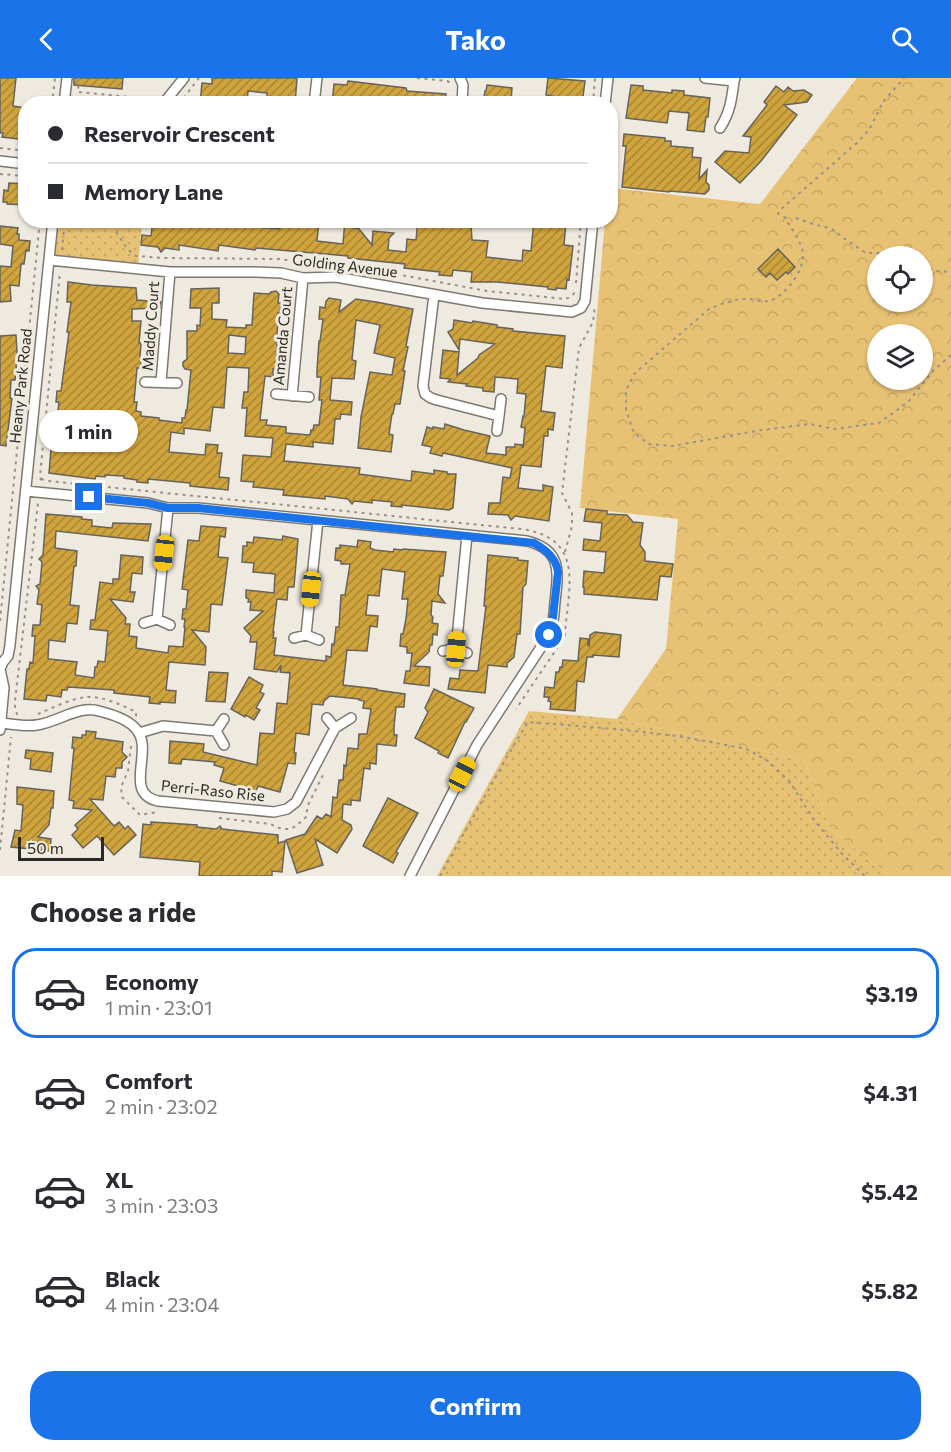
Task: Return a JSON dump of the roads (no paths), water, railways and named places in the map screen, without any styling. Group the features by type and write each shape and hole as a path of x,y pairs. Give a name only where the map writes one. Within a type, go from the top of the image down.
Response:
{"street":[{"path":"65,96 67,78"},
{"path":"169,96 184,78"},
{"path":"315,96 317,78"},
{"path":"606,96 608,78"},
{"path":"705,78 734,80 730,108 720,128"},
{"path":"461,80 463,96"},
{"path":"0,161 18,163"},
{"name":"Heany Park Road","path":"0,730 4,688 0,669 8,656 10,645 52,228"},
{"name":"Golding Avenue","path":"49,260 170,272 272,272 303,279 344,278 482,303 567,312 577,311 584,305 592,228"},
{"name":"Maddy Court","path":"162,382 170,272"},
{"name":"Amanda Court","path":"292,396 303,279"},
{"path":"434,295 424,394 437,400 499,416"},
{"name":"Maddy Court","path":"145,382 177,383"},
{"name":"Amanda Court","path":"276,394 309,397"},
{"path":"497,431 501,399"},
{"path":"26,491 148,503 168,508 198,508 534,543 552,557 558,572 552,626 546,641 477,745 410,876"},
{"path":"157,619 168,508"},
{"path":"306,635 318,520"},
{"path":"456,649 467,535"},
{"path":"144,623 157,619 170,625"},
{"path":"294,638 306,635 319,640"},
{"path":"443,651 456,649 467,653"},
{"path":"1,723 34,726 78,711 96,710 127,722 139,733 164,726 216,731"},
{"path":"216,731 224,718"},
{"path":"327,718 334,728 351,718"},
{"name":"Perri-Raso Rise","path":"139,733 143,750 140,786 149,798 158,801 274,812 287,809 296,802 334,728"},
{"path":"216,731 224,744"}]}
